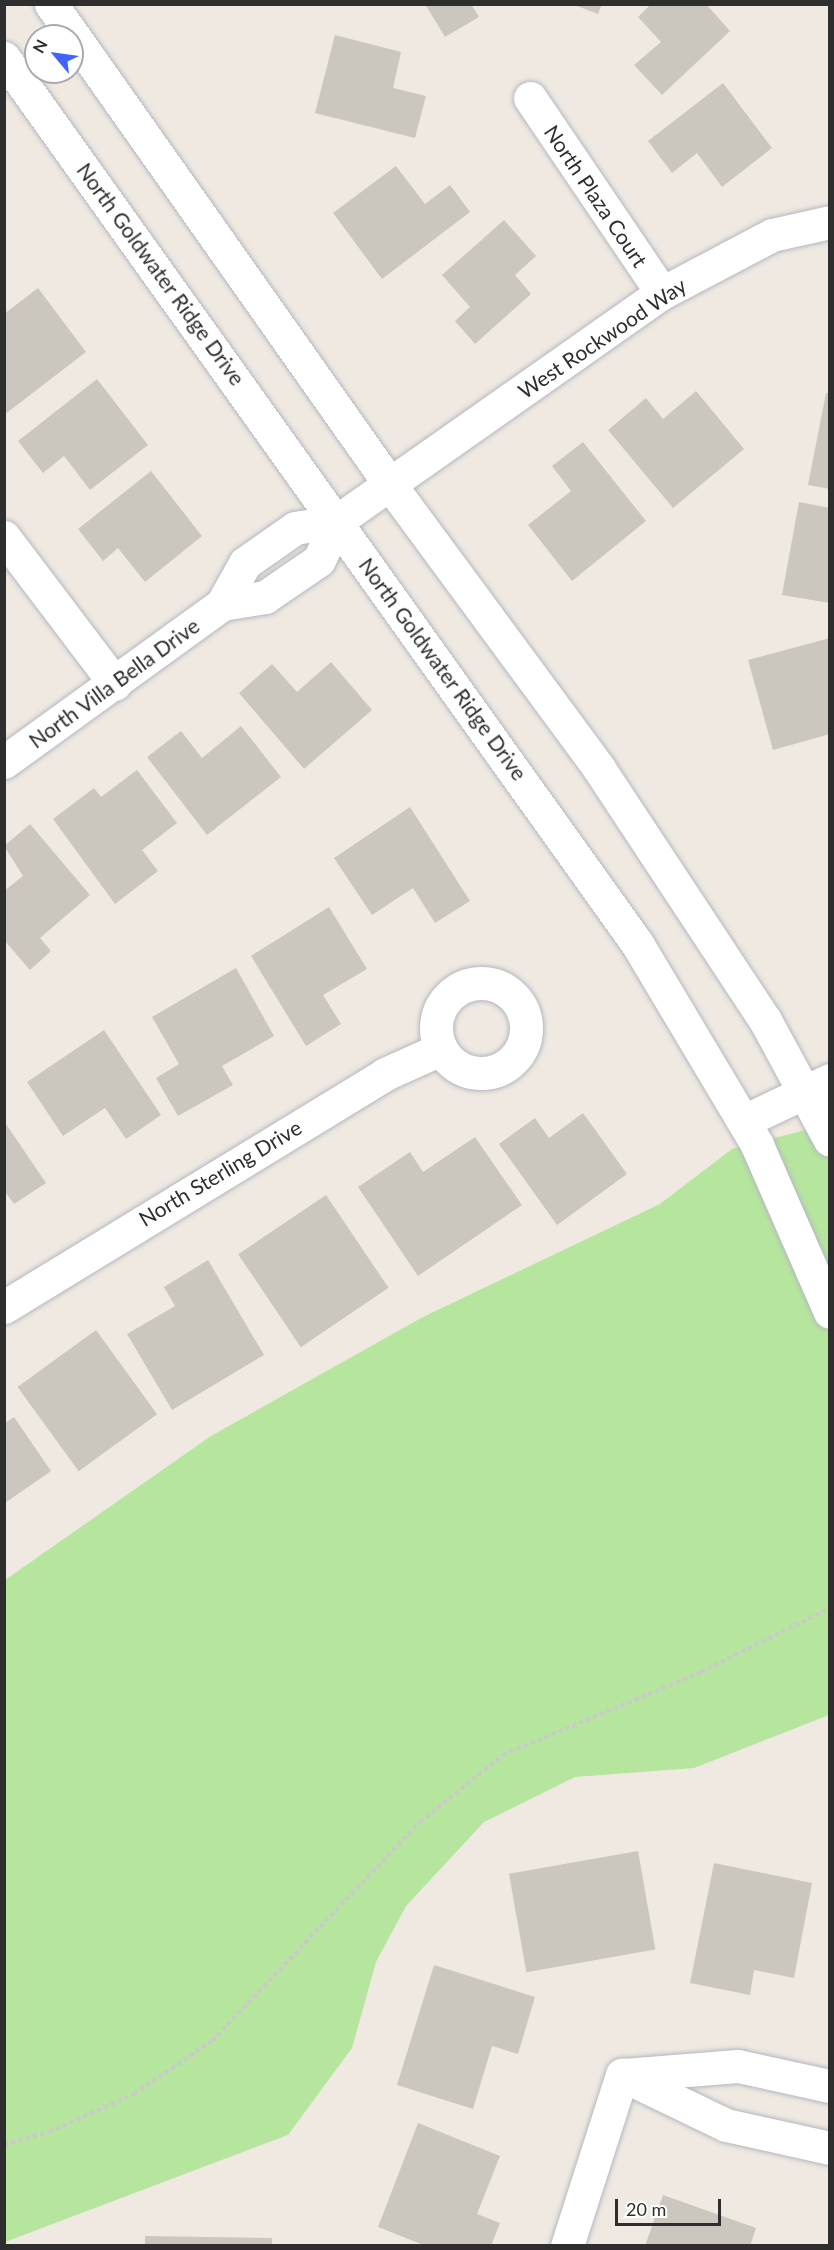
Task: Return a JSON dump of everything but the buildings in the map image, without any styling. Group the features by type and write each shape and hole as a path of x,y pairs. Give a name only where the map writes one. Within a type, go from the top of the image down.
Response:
{"street":[{"path":"51,4 391,486 598,767 818,1086 830,1140"},
{"name":"North Goldwater Ridge Drive","path":"4,58 638,945 744,1121 830,1312"},
{"name":"North Plaza Court","path":"530,98 662,293"},
{"name":"West Rockwood Way","path":"391,486 662,293 772,235 830,222"},
{"path":"337,521 391,486"},
{"name":"North Villa Bella Drive","path":"4,762 115,684 222,604 265,597 319,560 337,521"},
{"path":"4,537 115,684"},
{"name":"North Sterling Drive","path":"4,1307 385,1074 441,1048"},
{"path":"744,1121 818,1086"},
{"path":"622,2075 738,2066 830,2086"},
{"path":"622,2075 726,2125 830,2148"},
{"path":"567,2246 622,2075"}],"path":[{"path":"4,2145 49,2132 134,2094 212,2042 420,1821 503,1755 701,1672 830,1608"}],"green space":[{"path":"829,1124 829,1715 694,1768 575,1777 484,1822 406,1906 376,1962 352,2048 288,2135 5,2242 5,1580 211,1436 423,1317 660,1204 732,1149"}]}
